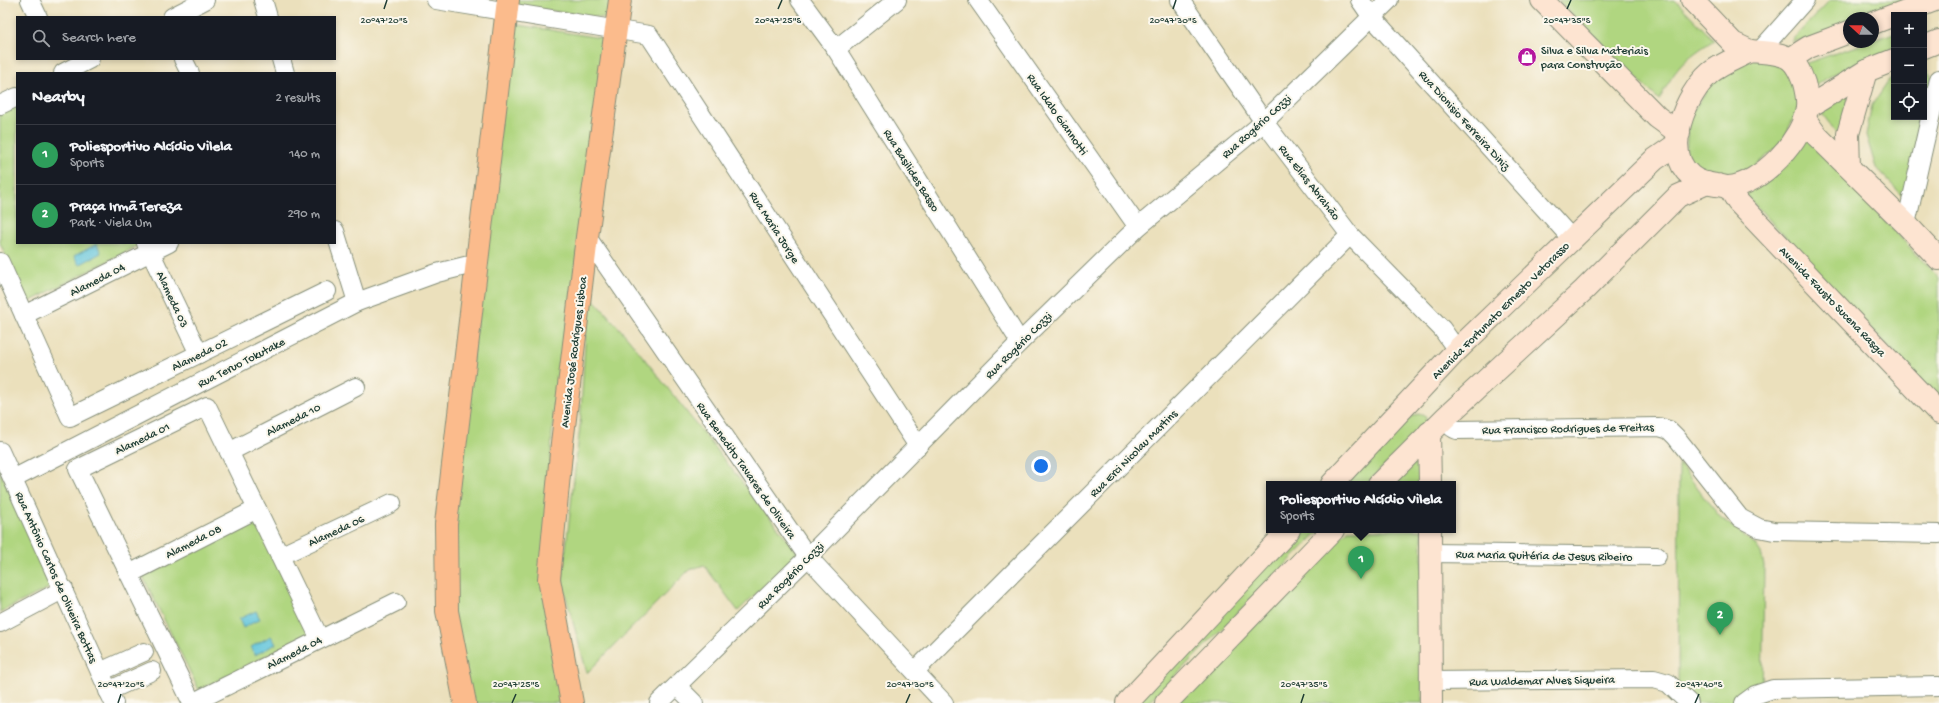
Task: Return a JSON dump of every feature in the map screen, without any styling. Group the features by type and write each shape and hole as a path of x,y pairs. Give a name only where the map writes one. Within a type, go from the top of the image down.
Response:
{"main road":[{"name":"Avenida José Rodrigues Lisboa","path":"572,703 549,579 562,443 587,237 620,0"},
{"path":"1542,0 1678,139"},
{"path":"1692,0 1733,43 1754,52 1768,52 1790,59 1801,73 1806,91 1806,113 1798,135 1775,163 1749,181 1729,187 1707,183 1691,176 1681,163 1678,139 1681,118 1691,95 1710,73 1754,52"},
{"path":"1906,12 1936,4"},
{"path":"465,703 447,611 446,524 507,6"},
{"path":"1879,21 1891,16"},
{"path":"1790,59 1809,47 1843,34"},
{"path":"1927,46 1939,41"},
{"path":"1806,113 1866,71 1891,61"},
{"path":"1849,167 1848,134 1866,71"},
{"path":"1806,113 1817,136 1906,224 1939,259"},
{"name":"Avenida Fortunato Ernesto Vetorasso","path":"1335,481 1456,350 1654,160 1678,139"},
{"path":"1382,481 1429,433 1584,290 1678,196 1707,183"},
{"name":"Avenida Fausto Sucena Rasga","path":"1729,187 1738,202 1939,413"},
{"path":"1429,433 1430,481"},
{"path":"1396,467 1415,465 1423,470 1429,481"},
{"path":"1127,703 1286,533"},
{"path":"1166,703 1330,533"},
{"path":"1430,533 1431,703"}],"street":[{"path":"30,0 38,16"},
{"path":"174,16 205,0"},
{"path":"262,0 268,16"},
{"name":"Rua Maria Jorge","path":"436,0 507,6 616,30 649,35 918,446"},
{"name":"Rua Basilides Basso","path":"800,0 836,49 1020,342"},
{"path":"836,49 897,0"},
{"name":"Rua Idalo Giannotti","path":"978,0 1138,227"},
{"name":"Rua Elias Abrahão","path":"1180,0 1264,122 1350,235 1442,329 1456,350"},
{"name":"Rua Dionisio Ferreira Diniz","path":"1360,0 1371,16 1572,239"},
{"name":"Rua Rogério Cozzi","path":"659,703 808,558 1020,342 1138,227 1264,122 1389,0"},
{"path":"1754,52 1804,0"},
{"path":"63,69 87,60"},
{"path":"184,60 190,72"},
{"path":"281,60 285,72"},
{"path":"1906,224 1939,79"},
{"path":"0,106 16,98"},
{"path":"336,234 357,302"},
{"name":"Rua Erci Nicolau Martins","path":"915,670 1350,235"},
{"name":"Rua Benedito Tavares de Oliveira","path":"587,237 808,558 915,670 944,703"},
{"name":"Alameda 04","path":"24,315 148,248 165,244"},
{"name":"Alameda 03","path":"148,248 199,354"},
{"path":"0,262 24,315"},
{"name":"Rua Teruo Tokutake","path":"13,479 357,302 437,273 477,263"},
{"name":"Alameda 02","path":"24,315 70,417 327,291"},
{"name":"Alameda 10","path":"229,452 356,387"},
{"name":"Alameda 01","path":"192,703 78,469 207,406 320,639"},
{"name":"Rua Francisco Rodrigues de Freitas","path":"1447,416 1448,423 1451,428 1457,430 1658,426 1669,430 1740,518 1759,528 1774,530 1939,534"},
{"name":"Rua Antônio Carlos de Oliveira Bottas","path":"0,451 64,589 111,697"},
{"name":"Alameda 06","path":"280,556 392,503"},
{"name":"Alameda 08","path":"129,574 257,509"},
{"name":"Rua Maria Quitéria de Jesus Ribeiro","path":"1430,553 1657,556"},
{"path":"0,623 64,589"},
{"name":"Alameda 04","path":"192,703 396,602"},
{"path":"100,672 144,652"},
{"path":"111,697 152,671"},
{"name":"Rua Waldemar Alves Siqueira","path":"1431,681 1654,679 1668,683 1689,703"},
{"path":"677,686 694,703"},
{"path":"1744,703 1755,695 1773,688 1939,686"}],"green space":[{"path":"516,0 614,0 611,19 516,6"},
{"path":"1558,0 1675,0 1714,40 1695,53 1682,65 1671,79 1659,100"},
{"path":"1830,0 1911,0 1879,13 1843,12 1843,27 1807,40 1791,41"},
{"path":"512,24 607,39 552,433 545,578 566,703 470,703 452,610 453,523"},
{"path":"1891,34 1891,51 1859,62 1838,72 1817,85 1808,93 1804,64 1851,48 1879,48 1879,38"},
{"path":"1750,58 1783,64 1793,75 1799,106 1781,145 1745,173 1724,178 1694,168 1686,158 1688,119 1714,79"},
{"path":"1927,71 1933,78 1927,110"},
{"path":"1891,78 1891,120 1925,120 1910,199 1902,195 1876,168 1866,135 1872,105"},
{"path":"1850,90 1839,136 1820,111"},
{"path":"16,105 16,244 136,244 137,246 27,303 0,243 0,113"},
{"path":"1808,140 1939,278 1939,400 1747,196 1748,190 1801,141"},
{"path":"588,293 628,338 798,553 738,611 704,565 689,570 587,673 562,582 580,427"},
{"path":"1418,414 1425,416 1427,423 1369,481 1349,481 1412,416"},
{"path":"1422,455 1422,481 1396,481"},
{"path":"1679,463 1721,518 1755,544 1761,553 1764,566 1762,703 1678,703"},
{"path":"0,471 53,586 0,612"},
{"path":"256,520 310,633 199,690 143,577"},
{"path":"1297,533 1317,533 1148,703 1131,703"},
{"path":"1345,533 1422,533 1422,703 1178,703"}],"water":[{"path":"97,244 101,253 79,265 74,256"},
{"path":"256,611 260,619 243,628 239,619"},
{"path":"271,636 276,644 255,655 251,647"}],"place":[{"name":"Silva e Silva Materiais para Construção","path":"1527,57"},
{"name":"Poliesportivo Alcídio Vilela","path":"1361,579"},
{"name":"Praça Irmã Tereza","path":"1720,635"}]}
